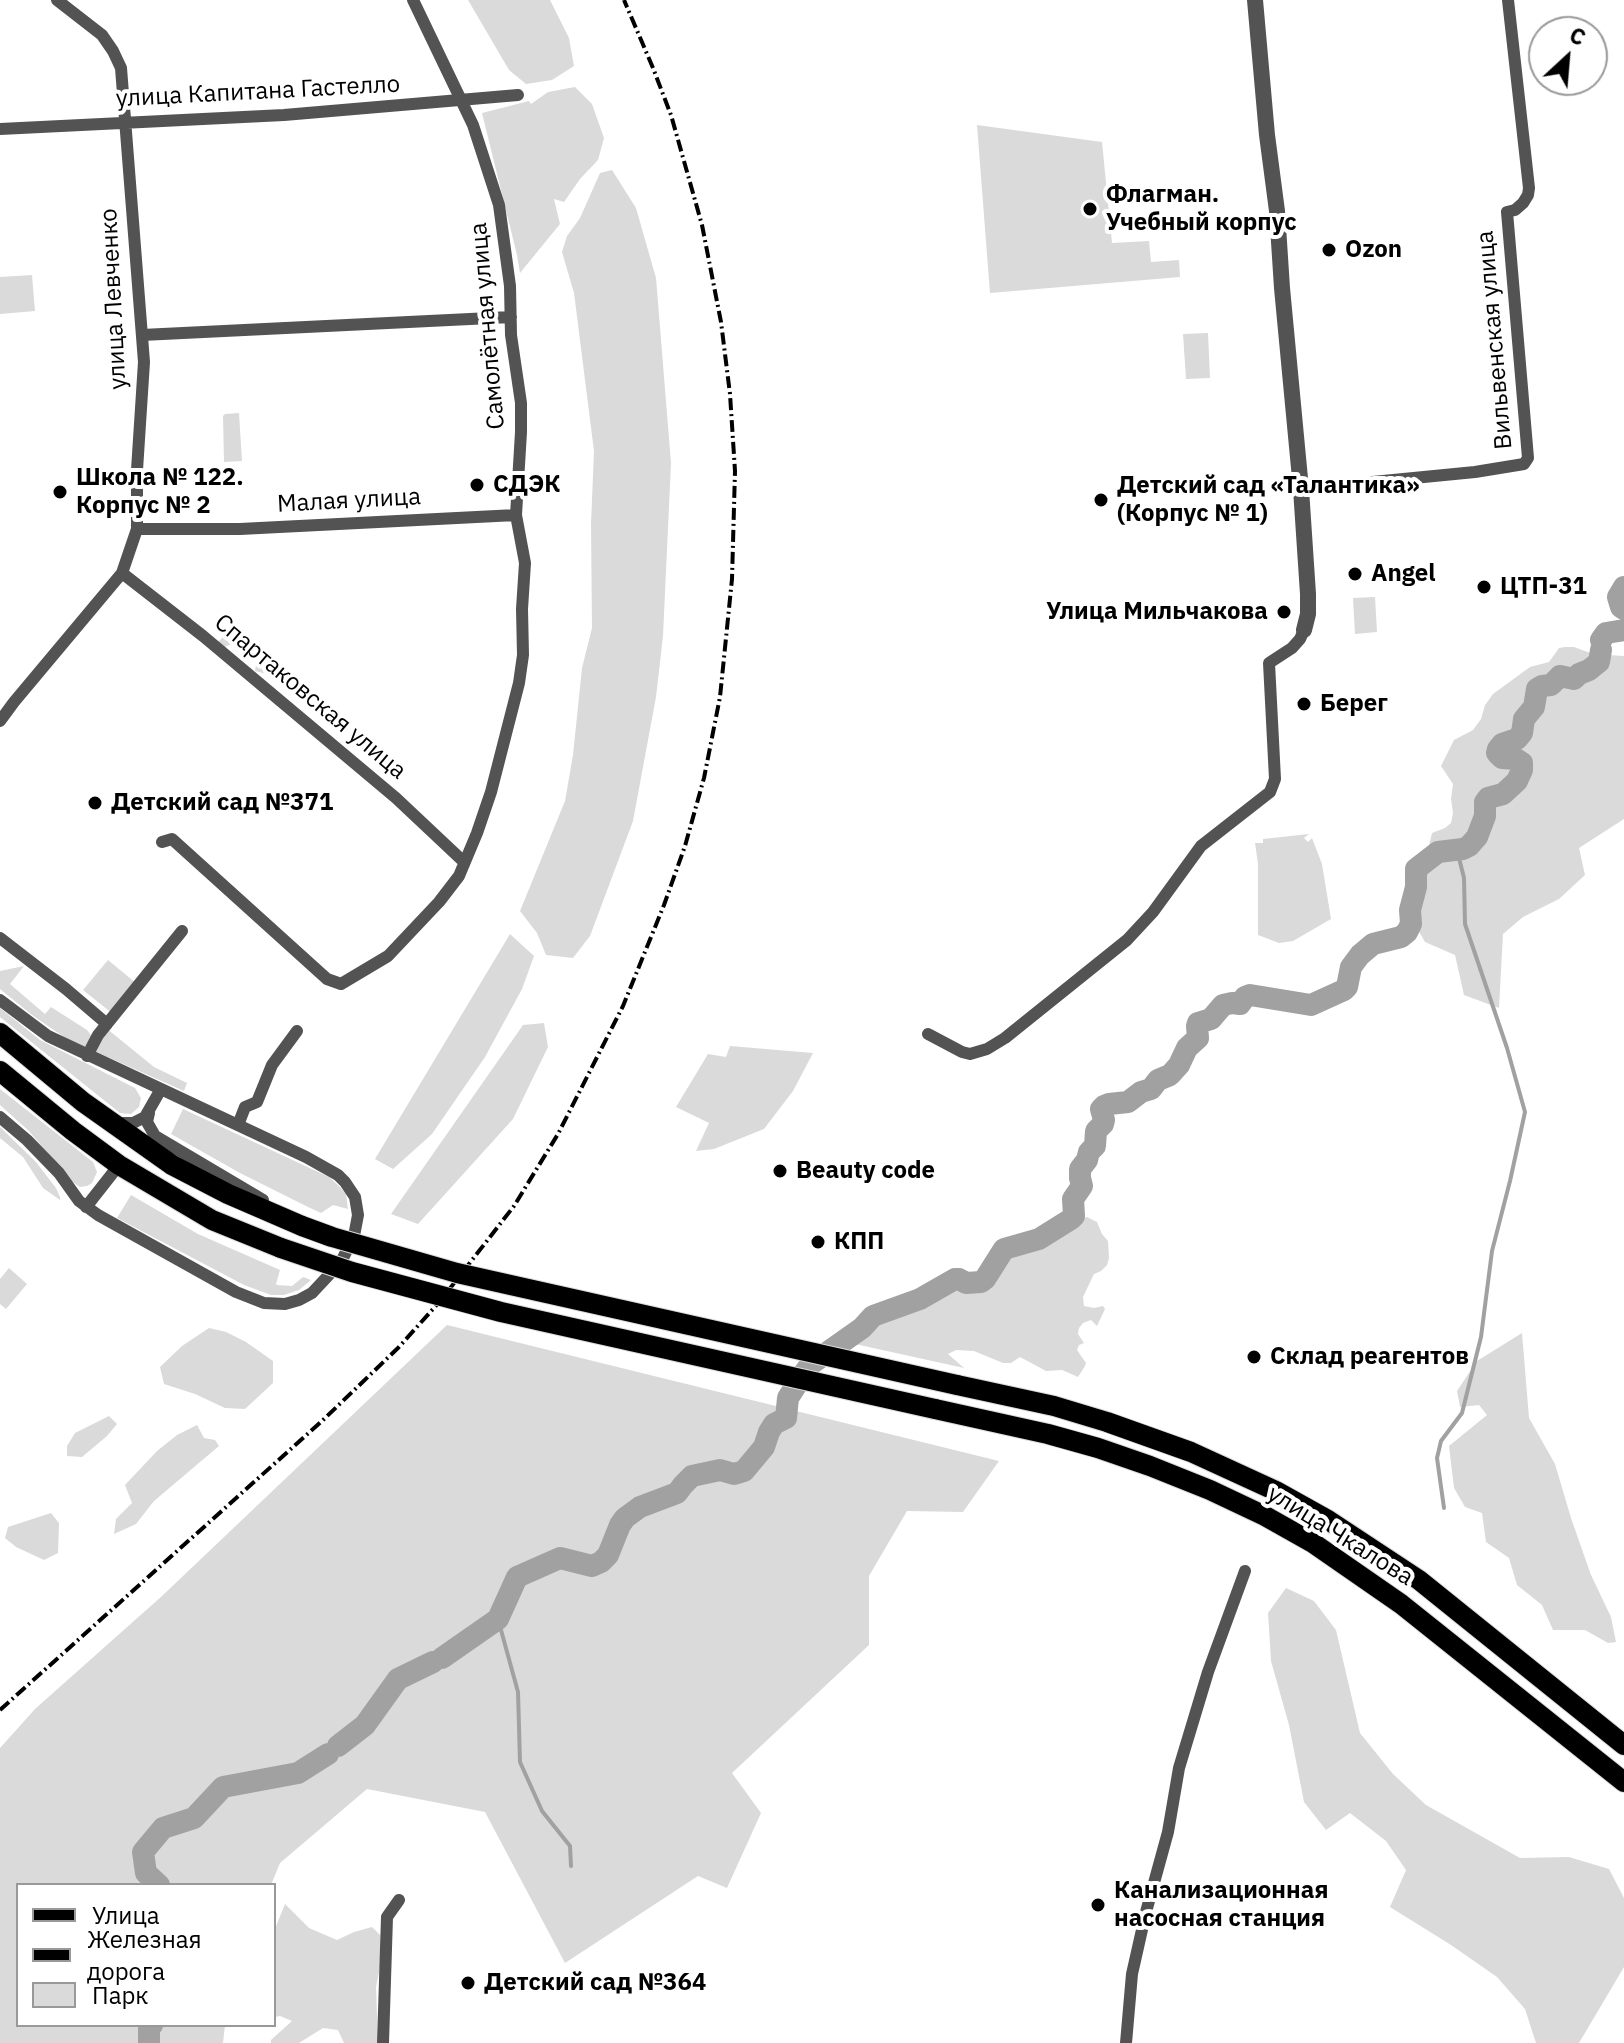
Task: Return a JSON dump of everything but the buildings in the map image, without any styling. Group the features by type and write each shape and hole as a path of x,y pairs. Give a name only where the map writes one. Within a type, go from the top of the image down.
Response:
{"main road":[{"name":"улица Чкалова","path":"0,1033 83,1102 172,1165 228,1194 332,1237 457,1273 1054,1406 1120,1426 1221,1464 1328,1520 1419,1580 1624,1745"},
{"name":"улица Чкалова","path":"0,1071 119,1165 212,1220 281,1248 352,1272 501,1312 1048,1434 1098,1448 1198,1485 1265,1516 1313,1543 1401,1604 1624,1782"}],"street":[{"name":"улица Левченко","path":"2,714 122,573 137,529 137,470 144,362 121,68 102,35 57,0"},
{"name":"Самолётная улица","path":"162,842 172,839 327,979 341,984 388,956 439,902 459,876 491,792 519,683 523,655 525,563 516,515 521,403 511,335 507,252 499,205 473,125 413,0"},
{"path":"928,1034 970,1054 987,1049 1005,1038 1127,940 1153,912 1201,846 1270,792 1275,779 1269,663 1300,639 1308,614 1308,594 1279,226 1255,0"},
{"name":"Вильвенская улица","path":"1301,489 1475,472 1524,464 1528,458 1507,212 1523,203 1529,188 1508,0"},
{"name":"улица Капитана Гастелло","path":"0,129 284,115 518,95"},
{"path":"142,335 511,317"},
{"name":"Малая улица","path":"137,529 240,529 516,515"},
{"name":"Спартаковская улица","path":"122,573 203,636 396,798 464,862"},
{"path":"87,1056 98,1035 182,931"},
{"path":"0,938 107,1024"},
{"path":"0,1000 48,1036 329,1169 345,1182 355,1197 358,1224 348,1249 327,1278 305,1297 285,1304 250,1298 86,1207 59,1173 0,1117"},
{"path":"238,1125 245,1107 257,1102 272,1065 297,1031"},
{"path":"161,1089 149,1113 148,1126 155,1136 302,1226"},
{"path":"112,1123 138,1122 149,1113"},
{"path":"86,1207 119,1165"},
{"path":"1126,2043 1132,1974 1168,1832 1179,1768 1212,1658 1245,1571"},
{"path":"383,2043 387,1917 399,1900"}],"green space":[{"path":"468,0 550,0 569,38 574,66 552,80 526,84 509,70"},
{"path":"575,87 592,104 604,138 598,160 564,202 554,199 560,224 520,273 482,113 529,101 531,104 548,92"},
{"path":"977,125 1102,142 1112,243 1149,241 1151,262 1179,260 1180,277 990,293"},
{"path":"612,170 636,208 656,278 671,463 663,636 656,697 633,821 590,936 573,958 546,955 537,933 520,911 565,801 582,668 592,628 594,451 574,293 562,252 567,236 580,218 600,173"},
{"path":"32,275 35,311 0,314 0,277"},
{"path":"1208,333 1210,378 1186,379 1183,334"},
{"path":"239,413 242,461 224,462 223,416"},
{"path":"1375,597 1377,632 1355,634 1353,598"},
{"path":"235,625 276,661 270,670 263,673 255,671 257,658 238,642 224,647 218,642"},
{"path":"1574,647 1593,654 1624,656 1624,819 1579,848 1585,875 1559,899 1523,917 1503,934 1499,1008 1464,995 1455,955 1425,942 1403,904 1422,874 1432,833 1451,823 1453,784 1441,766 1454,740 1473,730 1493,694 1530,667 1549,662 1559,648"},
{"path":"1309,834 1304,838 1308,842 1312,838 1322,864 1331,919 1293,941 1279,943 1258,935 1255,843 1263,843 1263,839"},
{"path":"510,934 534,956 522,989 485,1057 432,1134 393,1169 375,1159"},
{"path":"108,960 137,984 113,1014 83,990"},
{"path":"24,966 10,984 45,1014 51,1007 87,1030 92,1041 84,1047 67,1039 0,989 0,971"},
{"path":"0,1008 40,1040 135,1088 141,1098 139,1107 131,1114 120,1113 0,1017"},
{"path":"544,1023 548,1047 513,1119 418,1224 391,1214 523,1025"},
{"path":"106,1028 154,1067 187,1083 184,1091 94,1051"},
{"path":"730,1046 813,1053 793,1091 764,1129 714,1149 696,1151 709,1123 676,1107 708,1054 726,1057"},
{"path":"0,1089 93,1162 97,1172 92,1183 80,1187 71,1181 29,1131 0,1105"},
{"path":"183,1109 329,1177 346,1194 348,1209 333,1205 321,1213 171,1134"},
{"path":"0,1127 36,1162 56,1188 60,1200 43,1188 23,1157 0,1138"},
{"path":"131,1195 198,1234 280,1270 277,1285 292,1286 303,1277 311,1280 299,1290 284,1295 271,1295 244,1285 117,1218"},
{"path":"1087,1217 1097,1222 1108,1241 1109,1258 1107,1265 1094,1274 1083,1297 1084,1306 1103,1306 1105,1309 1097,1326 1091,1320 1079,1328 1078,1334 1084,1343 1077,1350 1086,1363 1078,1377 1062,1370 1046,1371 1020,1357 1011,1363 1003,1363 974,1351 956,1350 948,1354 964,1368 846,1342 865,1330 875,1317 925,1301 956,1282 979,1287 1008,1250 1040,1243 1059,1232 1070,1230 1075,1221"},
{"path":"9,1268 27,1284 6,1309 0,1304 0,1279"},
{"path":"447,1325 999,1461 963,1512 907,1511 869,1576 869,1645 732,1773 761,1813 727,1888 698,1876 565,1963 485,1812 367,1789 280,1863 272,1883 16,1883 16,2027 225,2027 223,2043 0,2043 0,1748 35,1709 162,1596"},
{"path":"209,1328 246,1342 273,1361 273,1383 245,1409 225,1408 164,1384 160,1367 182,1346"},
{"path":"1522,1333 1529,1418 1555,1464 1591,1575 1611,1617 1616,1642 1608,1643 1585,1630 1553,1630 1542,1605 1517,1585 1509,1558 1486,1542 1482,1513 1465,1507 1454,1488 1449,1446 1487,1415 1479,1405 1460,1407 1457,1391 1477,1361"},
{"path":"109,1416 117,1424 107,1436 82,1457 67,1456 67,1446 75,1433"},
{"path":"197,1425 204,1438 215,1440 219,1446 154,1501 136,1524 114,1534 116,1519 132,1503 125,1485 157,1451 177,1435"},
{"path":"51,1513 59,1523 58,1553 44,1560 16,1547 5,1538 8,1527"},
{"path":"1286,1588 1314,1601 1336,1630 1360,1733 1393,1774 1426,1805 1520,1858 1569,1857 1609,1869 1624,1898 1624,1967 1579,2043 1536,2043 1525,2009 1497,1977 1390,1907 1406,1870 1386,1841 1350,1813 1326,1830 1304,1802 1289,1725 1271,1661 1268,1613"},
{"path":"285,1904 309,1928 337,1940 372,1927 380,1935 382,1958 376,1987 378,2043 344,2043 338,2030 323,2028 299,2043 271,2043 292,2021 276,2017 276,1926"}],"waterway":[{"path":"1624,587 1618,597 1624,609"},
{"path":"1601,640 1606,633 1624,630"},
{"path":"442,1658 498,1619 517,1577 560,1558 592,1566 601,1562 608,1555 620,1525 640,1507 677,1493 692,1476 720,1470 734,1474 744,1471 764,1447 774,1424 786,1418 788,1398 811,1364 862,1328 873,1316 920,1299 955,1279 966,1283 981,1282 1004,1249 1039,1239 1071,1219 1074,1216 1073,1199 1082,1186 1080,1169 1095,1146 1096,1131 1103,1124 1101,1109 1109,1104 1128,1102 1170,1075 1187,1048 1198,1038 1198,1023 1211,1019 1223,1005 1240,1004 1250,995 1311,1005 1344,990 1351,967 1360,955 1373,944 1401,937 1407,932 1411,924 1416,869 1438,852 1469,846 1477,837 1485,816 1485,802 1488,798 1503,794 1517,781 1522,763 1516,759 1502,758 1497,753 1502,744 1517,739 1522,733 1524,719 1534,707 1537,689 1551,685 1560,676 1574,679 1589,670 1599,662 1601,650"},
{"path":"1444,1508 1437,1458 1441,1441 1462,1413 1481,1337 1492,1251 1525,1112 1465,924 1464,878 1457,850"},
{"path":"498,1619 518,1692 520,1762 542,1811 570,1846 571,1866"},
{"path":"338,1746 365,1725 398,1679 433,1662"},
{"path":"157,1883 146,1873 143,1852 163,1828 194,1818 223,1787 298,1773 328,1754"},
{"path":"149,2043 150,2027"}],"railway":[{"path":"0,1710 322,1421 399,1347 441,1300 514,1206 558,1134 623,1006 664,905 704,778 720,697 732,579 735,471 721,322 702,225 671,115 624,0"}],"place":[{"name":"Флагман. Учебный корпус","path":"1090,209"},
{"name":"Ozon","path":"1329,250"},
{"name":"СДЭК","path":"477,485"},
{"name":"Школа № 122. Корпус № 2","path":"60,492"},
{"name":"Детский сад «Талантика» (Корпус № 1)","path":"1101,500"},
{"name":"Angel","path":"1355,574"},
{"name":"ЦТП-31","path":"1484,587"},
{"name":"Улица Мильчакова","path":"1284,612"},
{"name":"Берег","path":"1304,704"},
{"name":"Детский сад №371","path":"95,803"},
{"name":"Beauty code","path":"780,1171"},
{"name":"КПП","path":"818,1242"},
{"name":"Склад реагентов","path":"1254,1357"},
{"name":"Канализационная насосная станция","path":"1098,1905"},
{"name":"Детский сад №364","path":"468,1983"}]}
